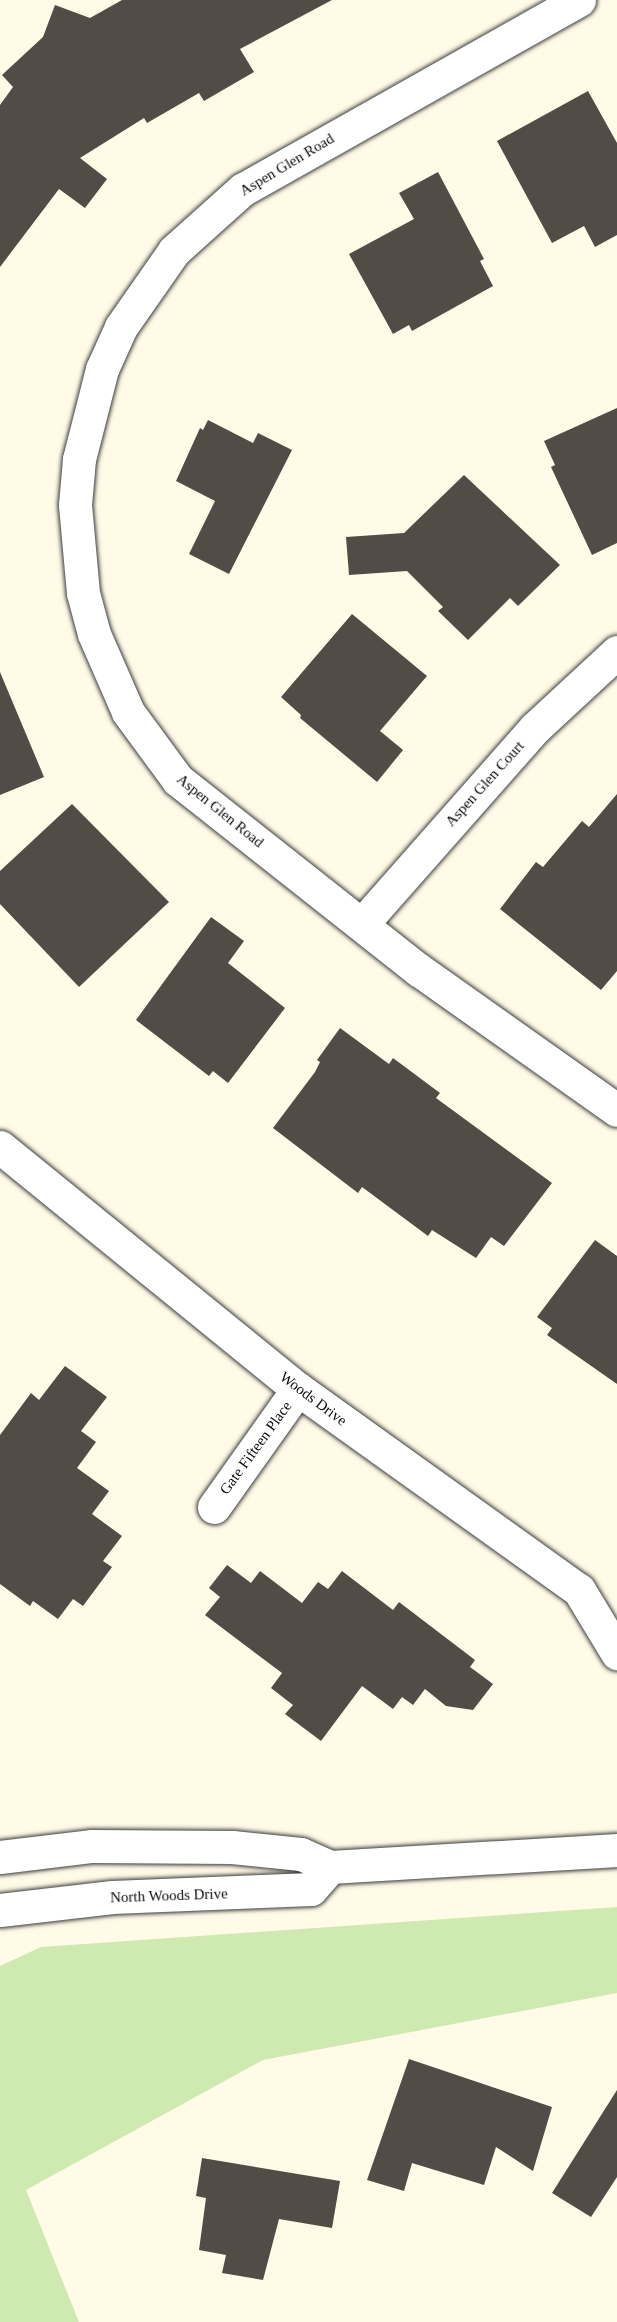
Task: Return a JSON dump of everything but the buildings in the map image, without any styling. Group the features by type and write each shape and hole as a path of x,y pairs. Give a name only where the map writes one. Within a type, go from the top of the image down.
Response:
{"street":[{"name":"Aspen Glen Road","path":"579,0 243,189 174,251 121,327 88,414 75,505 77,551 94,634 128,712 178,780 419,970 617,1110"},
{"name":"Aspen Glen Court","path":"362,924 535,728 617,652"},
{"name":"Woods Drive","path":"0,1147 298,1389 579,1590 617,1653"},
{"name":"Gate Fifteen Place","path":"214,1507 298,1389"},
{"path":"0,1857 92,1845 232,1847 301,1854 330,1867 617,1850"},
{"name":"North Woods Drive","path":"0,1910 112,1897 311,1889 330,1867"}],"green space":[{"path":"617,1907 617,1993 263,2060 26,2190 79,2322 0,2322 0,1966 41,1947"}]}
